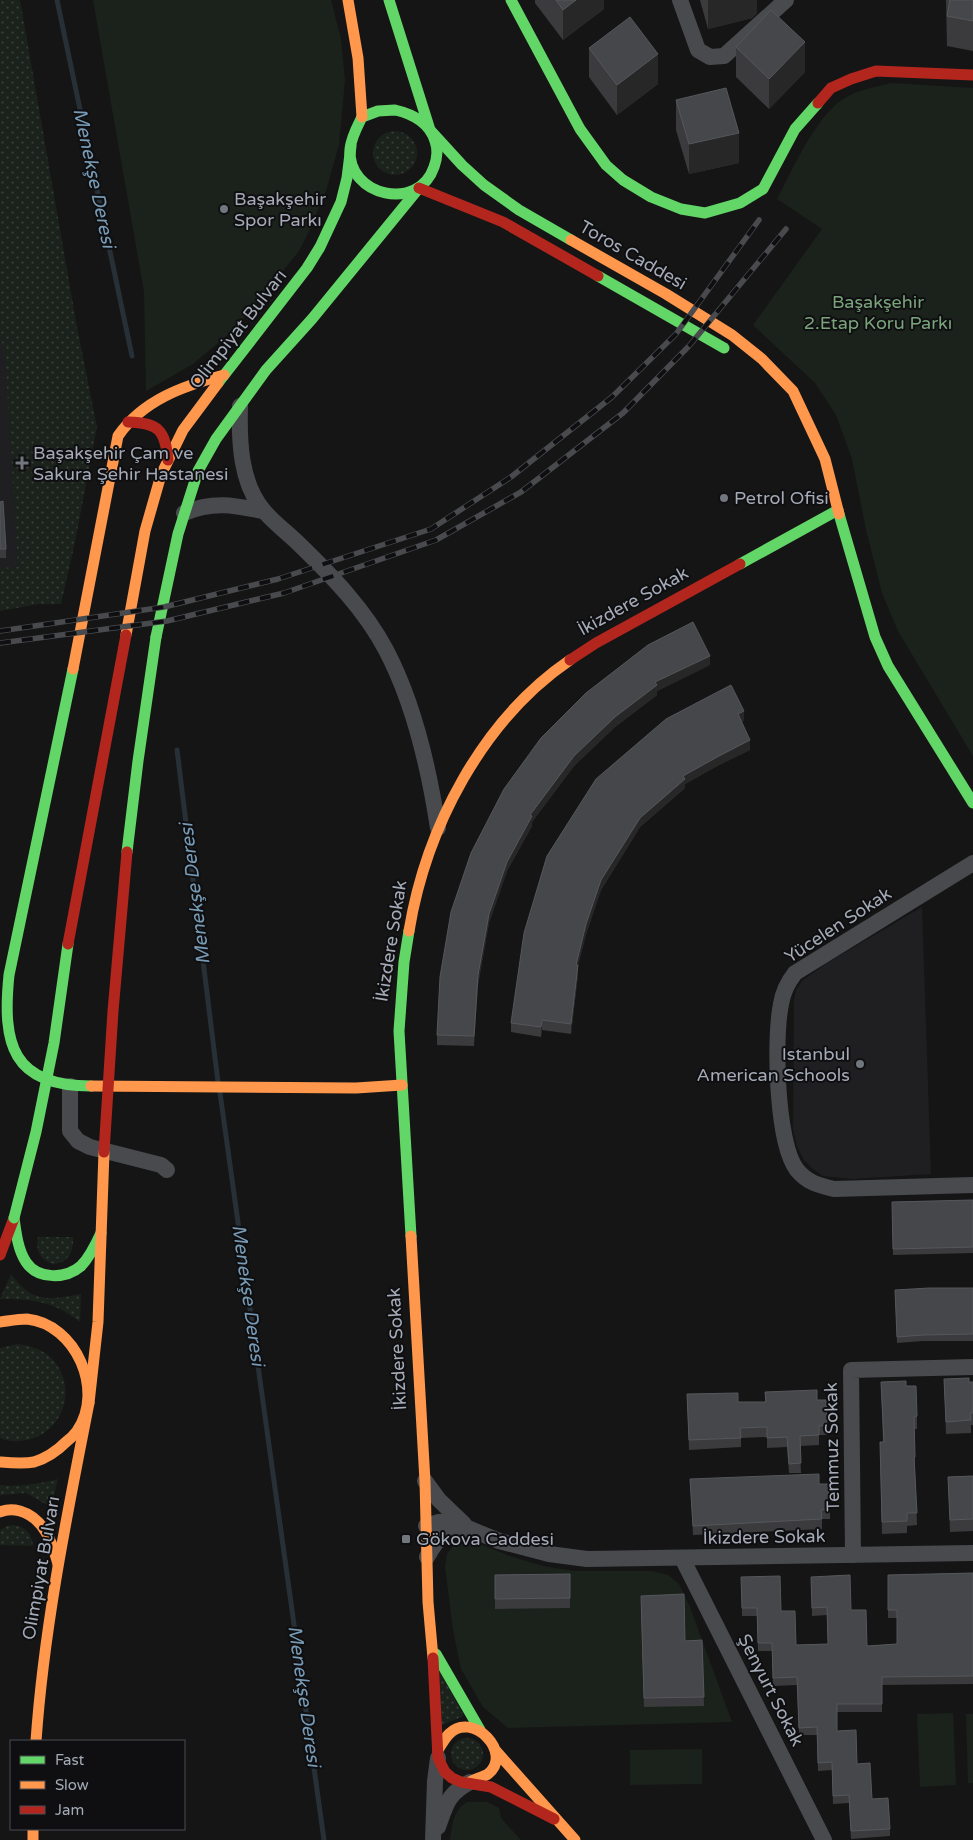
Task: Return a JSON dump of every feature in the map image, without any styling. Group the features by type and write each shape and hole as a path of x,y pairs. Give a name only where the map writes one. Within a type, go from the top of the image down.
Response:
{"main road":[{"path":"348,0 358,58 362,117 351,146 351,160 356,174 365,185 378,193 392,196 406,194 419,188"},
{"path":"0,1462 24,1463 47,1457 54,1453 67,1444 81,1425 89,1402 96,1350 104,1138 133,798 146,699 167,579 184,513 198,471 216,439 266,370 312,319 428,179 435,167 437,155 436,142 430,130 389,0"},
{"path":"511,0 580,129 606,165 623,180 650,197 682,209 705,213 740,203 762,189 796,129 831,88 876,71 973,76"},
{"path":"362,117 378,111 395,110 409,112 421,119 430,130"},
{"name":"Toros Caddesi","path":"430,130 462,165 499,197 666,294 732,335 778,374 793,391 825,460 878,644 888,666 973,803"},
{"name":"Olimpiyat Bulvarı","path":"0,1255 14,1218 36,1132 52,1052 71,923 145,531 160,475 183,430 308,268 322,245 343,197 351,146"},
{"name":"Toros Caddesi","path":"419,188 503,222 528,235 732,354"},
{"name":"Toros Caddesi","path":"760,374 808,420"},
{"path":"224,375 175,390 128,422 118,436 72,675 9,975 5,1004 7,1031 17,1056 32,1074 53,1084 161,1088 356,1088 402,1085"},
{"path":"128,422 150,423 165,435 168,460"},
{"name":"İkizdere Sokak","path":"426,1526 425,1480 404,1128 400,1009 403,968 410,922 420,881 438,828 450,802 483,749 535,688 560,666 596,644 838,510"},
{"path":"391,1058 400,1036"},
{"path":"356,1088 376,1074"},
{"path":"356,1088 371,1093 378,1098"},
{"path":"390,1108 404,1128"},
{"path":"14,1218 19,1246 27,1264 44,1275 66,1275 80,1267 91,1254 101,1233"},
{"path":"0,1322 7,1320 30,1320 51,1327 69,1341 82,1359 89,1380 89,1402"},
{"name":"Olimpiyat Bulvarı","path":"36,1740 43,1663 58,1564 89,1402"},
{"path":"0,1512 7,1508 28,1512 44,1528 52,1542 58,1564"},
{"path":"426,1526 428,1602 433,1648 438,1754 446,1772 452,1778 461,1782 470,1782 479,1780 487,1775 492,1768 496,1751"},
{"path":"433,1648 480,1730"},
{"path":"438,1754 446,1735 462,1727 471,1727 488,1735 496,1751 554,1819 575,1840"},
{"path":"470,1782 491,1787 554,1819"}],"street":[{"path":"680,0 698,50 710,57 724,56 786,0"},
{"path":"240,404 239,429 242,461 252,491 263,511 316,560 360,609 386,650 405,694 420,742 432,788 438,828"},
{"path":"184,513 212,504 226,504 263,511"},
{"name":"Yücelen Sokak","path":"973,863 795,973 787,984 781,1003 778,1028 778,1064 782,1117 788,1152 797,1169 811,1183 834,1189 973,1185"},
{"path":"70,1086 70,1131 78,1140 90,1147 161,1165 167,1170"},
{"name":"Temmuz Sokak","path":"853,1555 851,1370 973,1367"},
{"path":"425,1480 439,1500 470,1529"},
{"name":"İkizdere Sokak","path":"426,1526 451,1521 499,1541 549,1554 587,1559 973,1553"},
{"path":"427,1557 442,1536 450,1531 470,1529"},
{"name":"Şenyurt Sokak","path":"682,1558 824,1840"},
{"path":"434,1839 435,1781 438,1754"},
{"path":"434,1839 447,1804 457,1789 470,1782"}],"shaded area":[{"name":"Başakşehir Çam ve Sakura Şehir Hastanesi","path":"0,206 53,560 0,601"},
{"name":"Istanbul American Schools","path":"922,907 931,1174 853,1179 823,1176 804,1160 797,1146 793,1129 794,1000 796,990 803,980 827,963"}],"green space":[{"path":"0,0 20,0 77,327 97,427 61,604 39,604 0,611 0,568 18,567 5,353 0,335"},
{"name":"Başakşehir Spor Parkı","path":"93,0 331,0 341,39 345,80 339,145 326,191 299,251 259,301 230,333 193,364 146,391 144,292"},
{"name":"Başakşehir 2.Etap Koru Parkı","path":"891,83 973,88 973,756 898,631 882,593 866,530 852,459 836,415 815,383 753,325 822,229 777,199 797,159 823,119 843,99 872,87"},
{"path":"399,131 411,137 416,144 416,162 411,169 404,174 391,175 383,172 376,165 373,149 376,141 383,134"},
{"path":"38,1237 73,1237 72,1250 61,1263 54,1264 41,1256 38,1248"},
{"path":"11,1274 26,1290 34,1295 50,1298 81,1294 80,1322 52,1305 33,1301 0,1299"},
{"path":"17,1344 46,1353 58,1367 64,1379 66,1392 64,1405 59,1417 51,1427 40,1435 27,1440 13,1441 0,1438 0,1348"},
{"path":"58,1479 51,1507 26,1493 0,1495 0,1485 29,1485"},
{"path":"14,1525 22,1527 28,1532 33,1546 0,1545 0,1530"},
{"path":"466,1538 510,1556 543,1566 574,1571 652,1571 668,1575 679,1584 690,1607 732,1722 508,1728 483,1707 461,1669 453,1630 445,1567 447,1554 455,1543"},
{"path":"439,1669 464,1716 442,1725"},
{"path":"953,1713 956,1785 920,1787 917,1714"},
{"path":"966,1714 973,1714 973,1783 968,1783"},
{"path":"467,1738 479,1742 483,1754 479,1766 467,1770 455,1766 451,1754 455,1742"},
{"path":"702,1749 702,1784 630,1785 630,1750"},
{"path":"467,1802 487,1802 499,1808 501,1818 521,1840 450,1840 456,1814"}],"building":[{"path":"556,0 576,0 563,10"},
{"path":"950,0 973,0 973,21 947,16"},
{"path":"771,10 805,42 769,79 736,47"},
{"path":"630,17 658,54 617,85 589,48"},
{"path":"726,88 739,133 689,144 676,100"},
{"path":"3,501 6,549 0,549 0,502"},
{"path":"693,622 710,656 655,682 657,685 615,717 574,756 530,815 532,816 507,862 489,914 478,975 474,1036 437,1035 440,977 451,912 471,853 504,789 541,738 586,693 648,645"},
{"path":"731,685 744,711 738,714 750,740 683,776 685,779 640,818 601,880 586,924 576,965 578,965 571,1024 542,1020 541,1027 511,1023 524,933 547,856 596,779 666,719"},
{"path":"973,1200 973,1247 893,1249 892,1202"},
{"path":"973,1288 973,1334 897,1337 895,1290"},
{"path":"969,1378 969,1382 973,1382 973,1413 970,1413 971,1420 946,1422 944,1379"},
{"path":"906,1381 906,1386 916,1386 917,1416 914,1417 914,1457 917,1513 907,1513 907,1521 882,1522 880,1442 884,1442 881,1382"},
{"path":"817,1390 817,1400 826,1400 827,1425 819,1426 819,1435 800,1436 801,1463 789,1464 787,1437 767,1438 767,1427 740,1428 741,1438 689,1440 687,1394 738,1393 738,1402 766,1402 765,1392"},
{"path":"819,1474 819,1484 828,1484 830,1509 821,1510 822,1519 693,1526 690,1479"},
{"path":"973,1476 973,1519 950,1520 948,1477"},
{"path":"973,1573 973,1676 882,1677 882,1704 837,1704 837,1731 856,1730 857,1764 870,1763 872,1799 888,1798 890,1829 851,1831 849,1795 833,1796 832,1762 818,1763 817,1727 799,1728 797,1677 773,1678 772,1643 758,1643 757,1608 742,1608 741,1577 780,1576 781,1611 795,1611 796,1645 828,1644 827,1607 812,1608 811,1577 850,1575 851,1610 866,1610 867,1646 897,1644 897,1610 888,1610 888,1575"},
{"path":"570,1574 570,1598 495,1599 495,1575"},
{"path":"684,1594 685,1641 702,1640 704,1697 644,1698 641,1596"}],"waterway":[{"name":"Menekşe Deresi","path":"57,0 132,356"},
{"name":"Menekşe Deresi","path":"177,750 218,1082"},
{"name":"Menekşe Deresi","path":"220,1093 324,1840"}],"railway":[{"path":"0,631 164,607 278,579 431,529 511,477 612,397 676,334 759,220"},
{"path":"0,643 167,621 284,593 436,540 521,492 623,413 689,346 786,229"}],"traffic: fast":[{"path":"389,0 430,130 462,165 484,185 519,210 571,240"},
{"path":"511,0 580,129 606,165 623,180 651,197 681,209 705,213 740,203 763,189 795,129 818,103"},
{"path":"395,110 408,114 424,124 432,134 437,151 434,167 426,181 414,190 400,194 385,193 371,188 360,178 352,165 350,149 362,117 378,111 395,110"},
{"path":"218,383 307,268 320,247 341,202 347,178 351,146"},
{"path":"156,637 178,534 198,471 216,439 266,370 312,319 419,188"},
{"path":"598,276 724,348"},
{"path":"740,564 838,510"},
{"path":"839,514 875,637 888,666 973,803"},
{"path":"127,852 156,637"},
{"path":"73,669 9,975 7,1000 11,1040 18,1056 28,1069 44,1078 65,1084 91,1086"},
{"path":"409,931 404,962 399,1031 411,1236"},
{"path":"14,1218 36,1132 54,1043 68,944"},
{"path":"14,1218 23,1257 31,1268 45,1275 60,1275 81,1266 90,1255 101,1233"},
{"path":"436,1654 480,1730"}],"traffic: slow":[{"path":"348,0 358,58 362,117"},
{"path":"571,240 666,294 732,335 762,359 793,391 825,459 839,514"},
{"path":"73,669 118,436 139,413 165,396 194,384 224,375"},
{"path":"126,635 145,531 161,475 183,430 218,383"},
{"path":"409,931 417,892 429,854 444,816 463,779 485,745 510,713 539,685 570,660"},
{"path":"91,1086 356,1088 402,1085"},
{"path":"89,1403 98,1322 104,1152"},
{"path":"411,1236 425,1481 428,1602 433,1658"},
{"path":"0,1322 27,1319 44,1324 59,1333 72,1346 81,1362 86,1379 88,1397 85,1415 77,1431 55,1451 34,1462 0,1462"},
{"path":"36,1740 50,1613 89,1403"},
{"path":"0,1512 17,1510 35,1519 50,1539 58,1564"},
{"path":"438,1750 449,1734 458,1728 468,1727 487,1737 493,1746 496,1756 495,1765 488,1774 470,1782"},
{"path":"496,1751 575,1840"},
{"path":"33,1830 33,1840"}],"traffic: jam":[{"path":"818,103 831,88 876,71 973,75"},
{"path":"419,188 503,222 598,276"},
{"path":"128,422 147,424 158,430 165,442 168,460"},
{"path":"570,660 596,643 740,564"},
{"path":"68,944 126,635"},
{"path":"104,1152 113,1011 127,852"},
{"path":"0,1255 14,1218"},
{"path":"433,1658 438,1758 445,1772 461,1782 491,1787 554,1819"}],"place":[{"name":"Başakşehir Spor Parkı","path":"224,209"},
{"name":"Başakşehir Çam ve Sakura Şehir Hastanesi","path":"22,463"},
{"name":"Petrol Ofisi","path":"724,498"},
{"name":"Istanbul American Schools","path":"860,1064"},
{"name":"Gökova Caddesi","path":"406,1539"}]}
